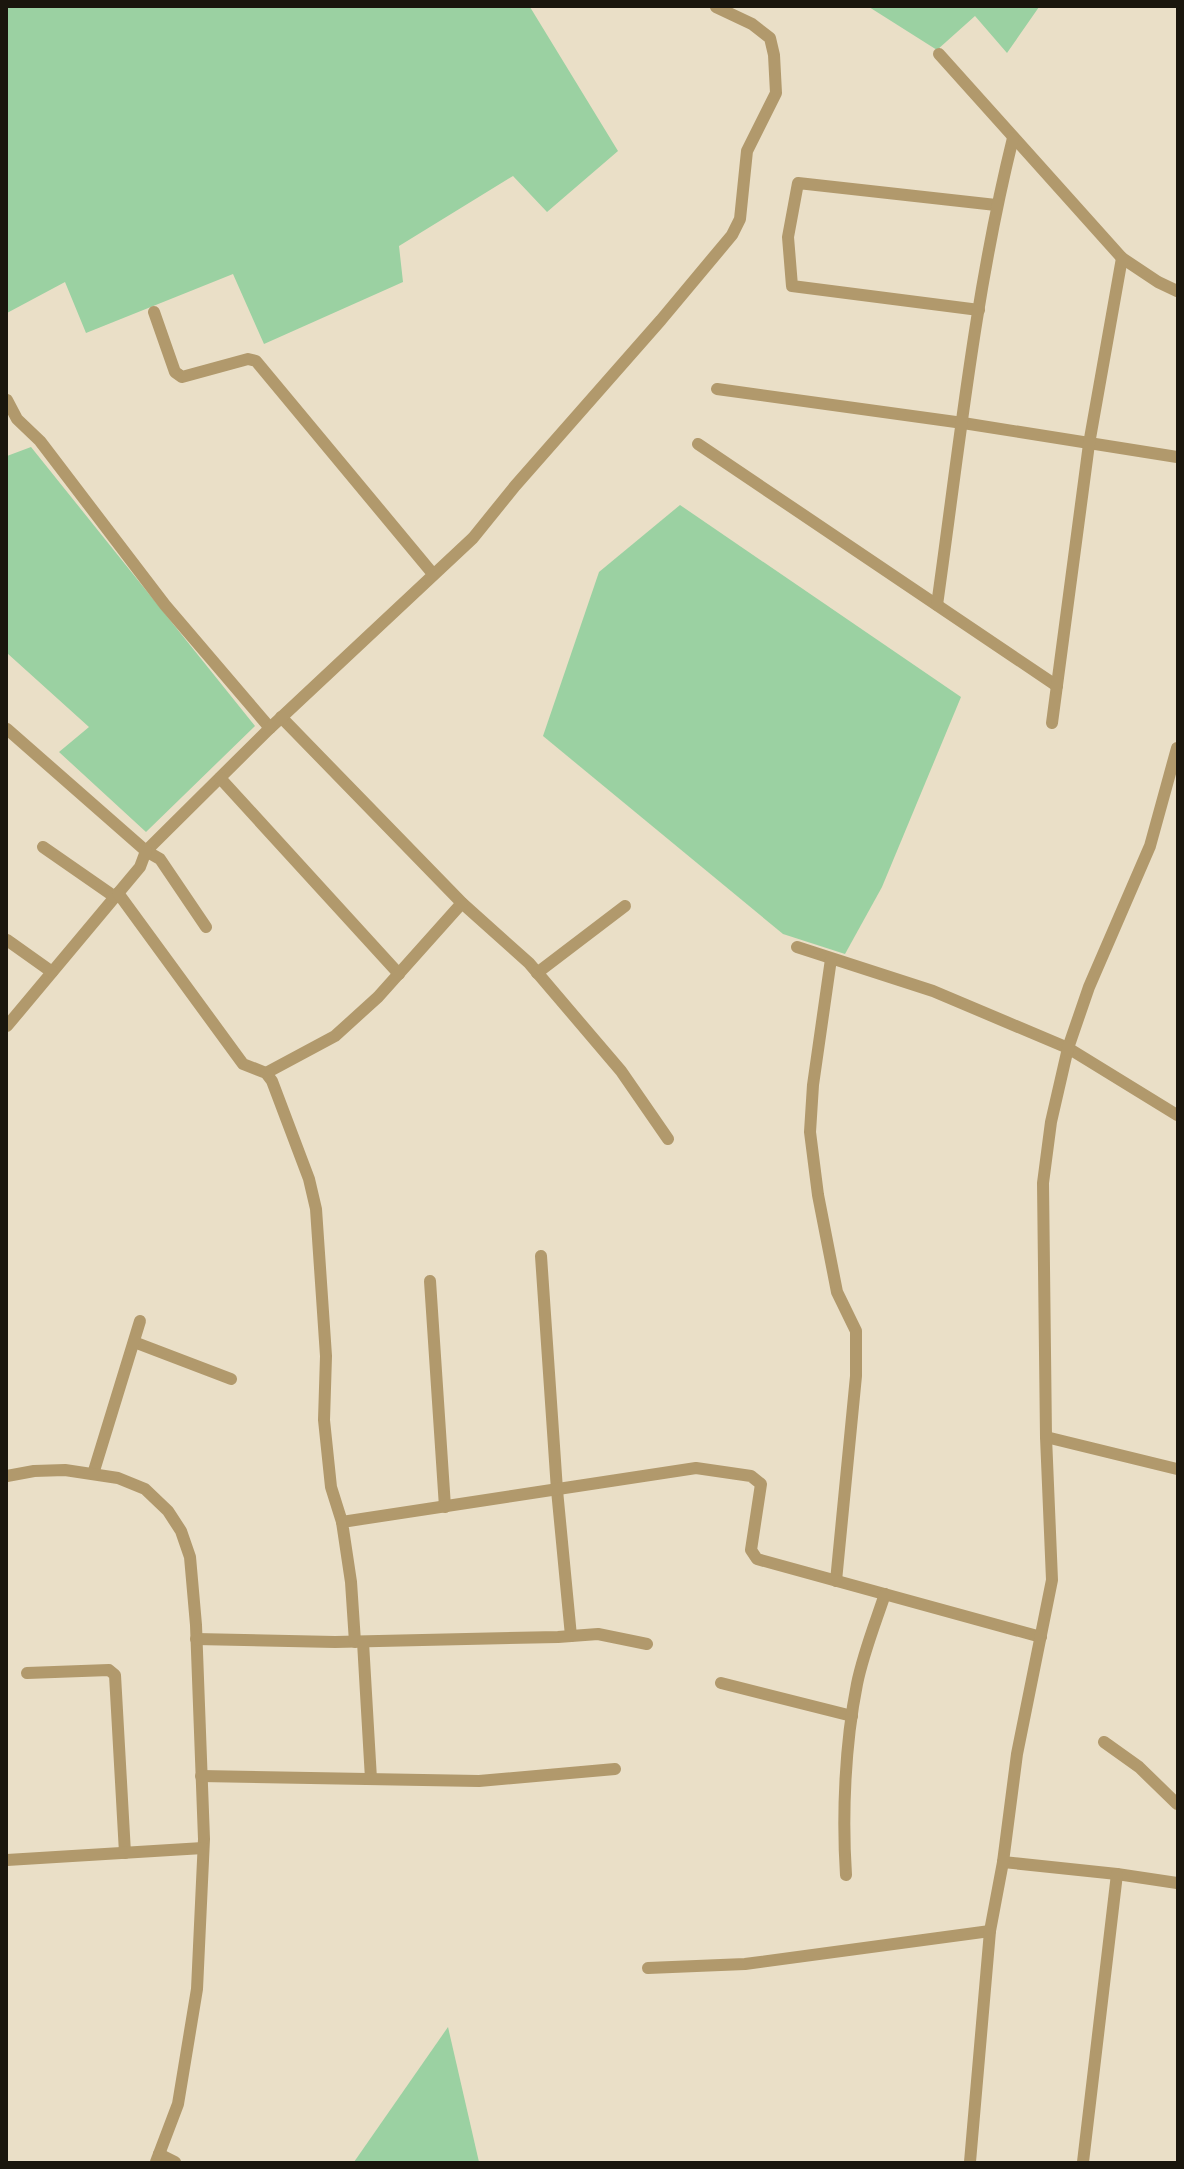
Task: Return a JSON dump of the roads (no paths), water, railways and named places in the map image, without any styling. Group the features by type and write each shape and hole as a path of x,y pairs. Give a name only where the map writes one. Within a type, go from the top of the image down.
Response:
{"street":[{"path":"7,1026 140,867 146,851 281,717 473,538 515,486 666,314 734,230 740,219 747,151 776,93 774,55 770,38 752,24 716,7"},
{"path":"939,54 1012,138 1122,258 1158,282 1177,291"},
{"path":"937,605 979,310 996,205 1012,138"},
{"path":"979,310 792,286 788,237 798,183 996,205"},
{"path":"1052,723 1089,444 1122,258"},
{"path":"154,312 175,372 182,378 248,359 256,361 434,574"},
{"path":"717,389 963,423 1177,457"},
{"path":"7,400 17,419 40,441 165,605 270,728"},
{"path":"698,444 1057,686"},
{"path":"281,717 462,903 536,972 621,1071 668,1139"},
{"path":"7,729 146,851 160,859 206,927"},
{"path":"970,2162 990,1931 1003,1862 1017,1754 1052,1580 1046,1437 1043,1183 1050,1122 1068,1048 1089,987 1150,846 1174,775 1177,748"},
{"path":"220,778 399,974"},
{"path":"43,847 116,895 243,1064 266,1072 272,1081 309,1179 316,1209 326,1356 324,1420 331,1487 342,1522 359,1642 371,1779"},
{"path":"266,1072 335,1036 378,997 462,903"},
{"path":"536,972 625,906"},
{"path":"7,940 52,972"},
{"path":"796,947 933,992 1068,1048 1177,1115"},
{"path":"832,958 813,1084 810,1132 818,1195 837,1292 856,1331 856,1376 836,1581"},
{"path":"541,1256 557,1490 571,1636"},
{"path":"430,1281 444,1507"},
{"path":"93,1474 140,1321"},
{"path":"134,1342 231,1379"},
{"path":"1046,1437 1177,1469"},
{"path":"342,1522 696,1468 751,1476 761,1484 751,1550 757,1560 1041,1637"},
{"path":"7,1476 34,1471 65,1470 118,1478 145,1489 168,1511 177,1524 190,1557 196,1638 203,1848 197,1989 178,2104 157,2158 175,2162"},
{"path":"846,1875 843,1836 852,1716 857,1683 884,1594"},
{"path":"196,1638 359,1642 598,1634 647,1644"},
{"path":"27,1673 109,1670 115,1675 125,1853"},
{"path":"721,1683 852,1716"},
{"path":"1104,1742 1139,1767 1177,1804"},
{"path":"201,1776 479,1781 615,1769"},
{"path":"7,1860 203,1848"},
{"path":"1003,1862 1117,1874 1177,1883"},
{"path":"1083,2162 1117,1874"},
{"path":"648,1968 745,1964 990,1931"}]}
